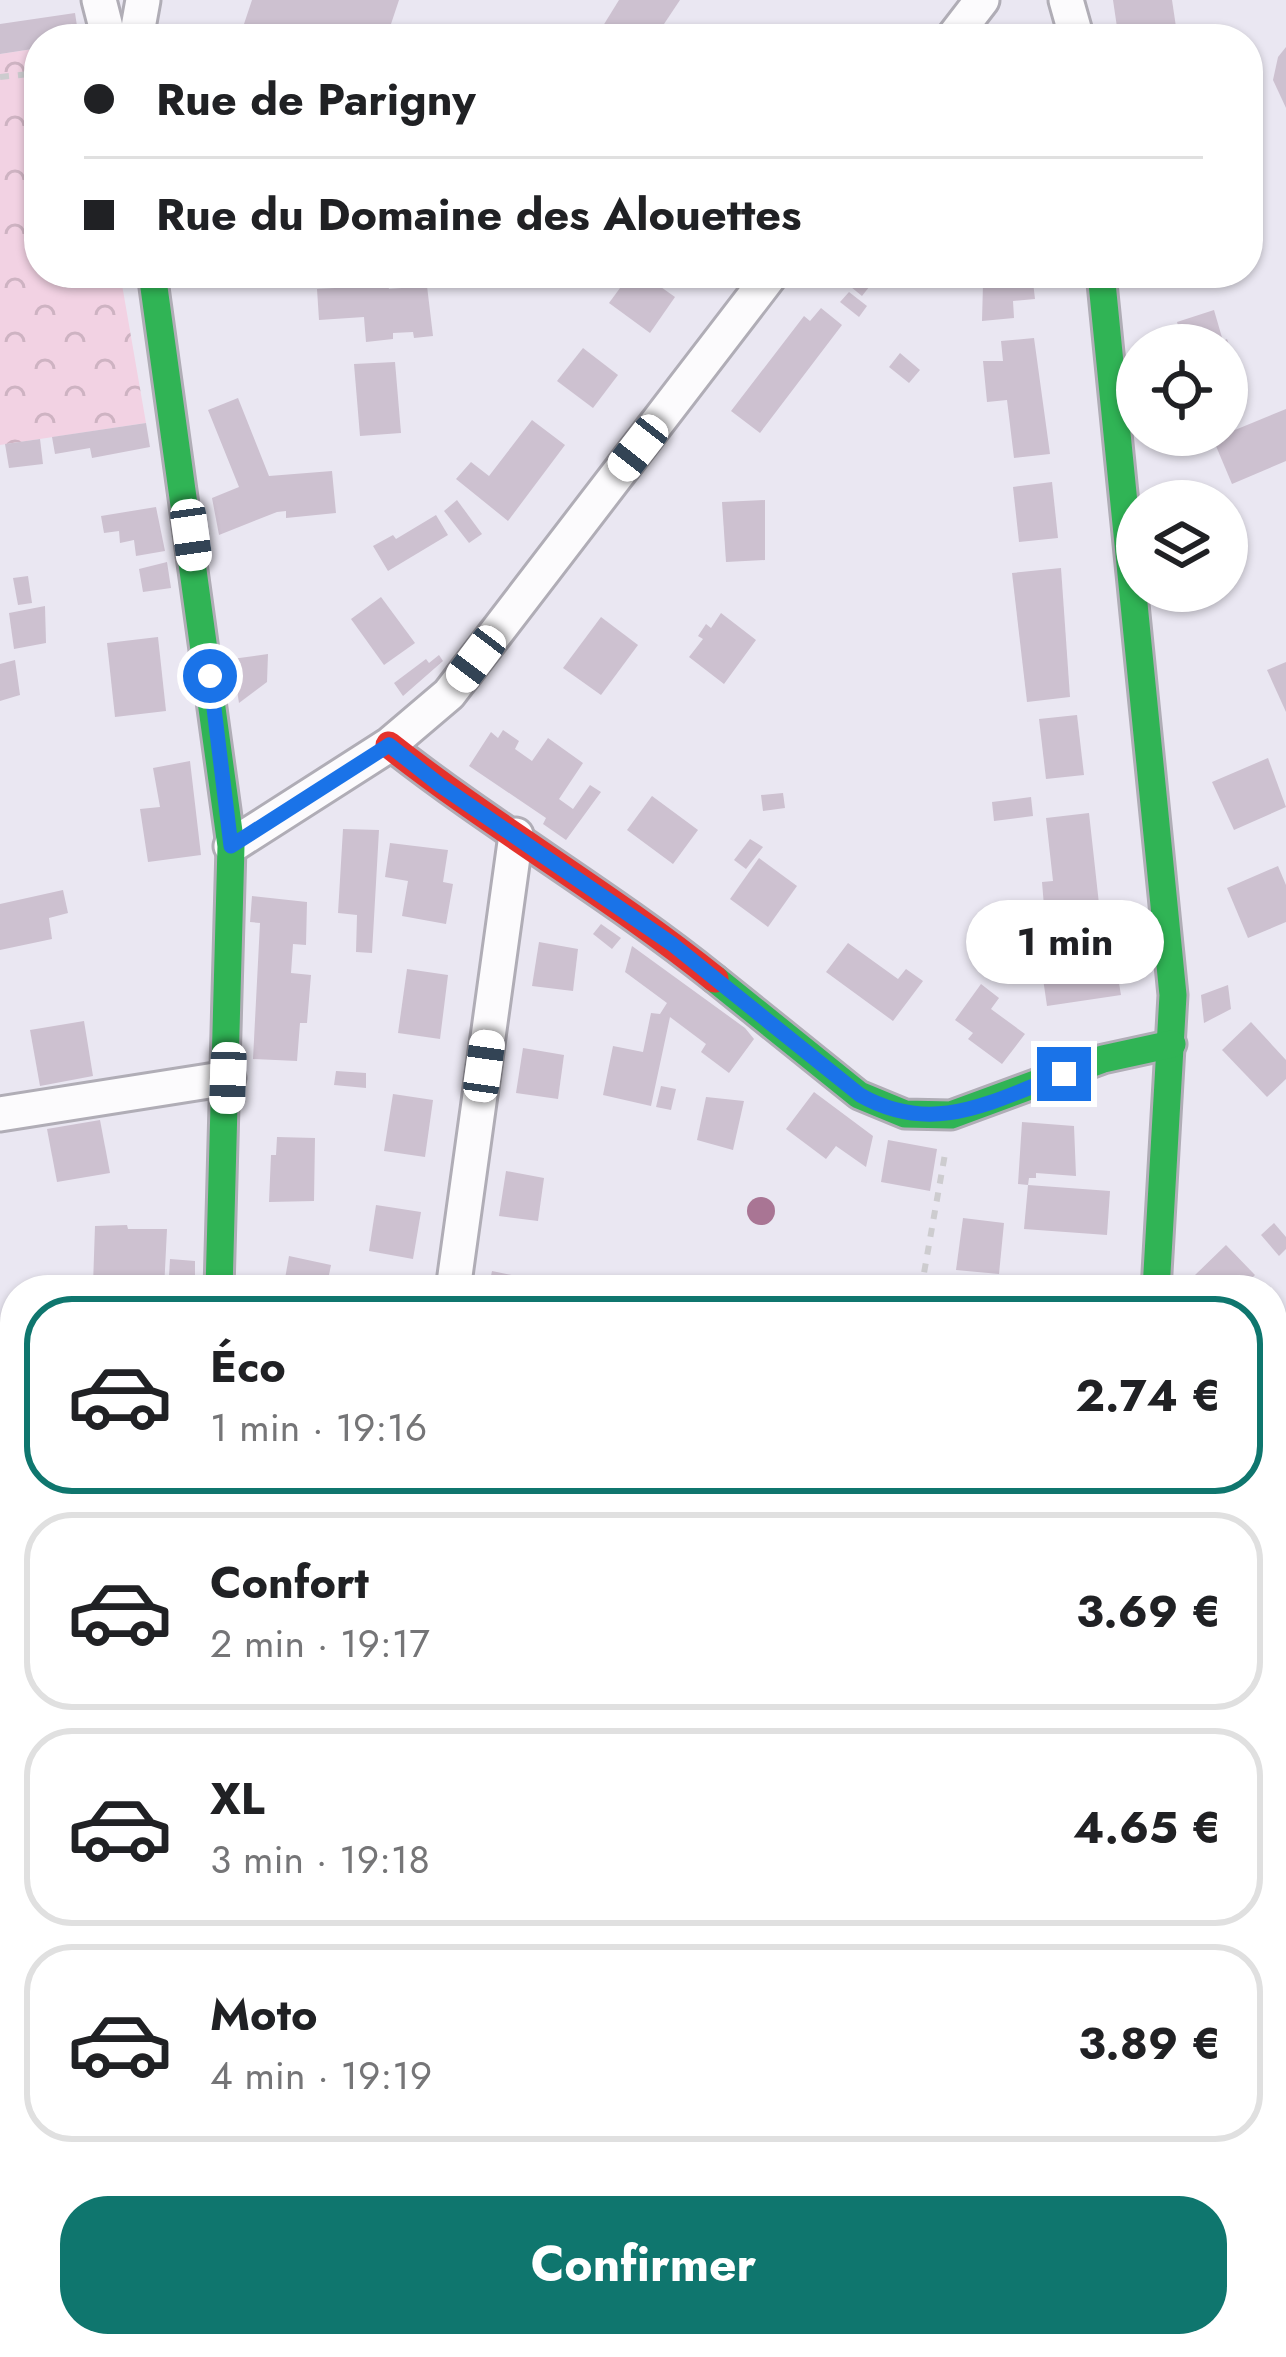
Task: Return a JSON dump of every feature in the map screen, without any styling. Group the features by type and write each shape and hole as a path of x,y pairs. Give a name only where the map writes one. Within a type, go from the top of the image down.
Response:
{"street":[{"path":"964,24 982,0"},
{"path":"154,288 231,846 220,1275"},
{"path":"231,846 389,745 449,694 760,288"},
{"path":"1102,288 1168,949 1172,1044 1157,1275"},
{"path":"389,745 672,944 860,1095 905,1114 952,1115 1103,1059 1172,1044"},
{"path":"455,1275 516,835"},
{"path":"0,1114 228,1078"}],"path":[{"path":"924,1275 936,1202"}],"green space":[{"path":"24,50 24,288 123,288 146,423 0,445 0,54"}],"building":[{"path":"252,0 399,0 391,24 244,24"},
{"path":"619,0 680,0 664,24 604,24"},
{"path":"1113,0 1172,0 1176,24 1117,24"},
{"path":"75,13 77,24 24,24 24,50 0,54 0,24"},
{"path":"1286,47 1286,108 1273,80 1278,57"},
{"path":"427,288 433,336 393,333 393,339 366,342 364,317 319,320 317,289"},
{"path":"620,288 662,288 675,297 650,333 609,303"},
{"path":"983,288 1034,288 1035,299 1013,301 1014,318 982,321"},
{"path":"849,292 867,306 859,317 840,302"},
{"path":"821,308 842,325 760,433 731,411 804,316 810,321"},
{"path":"1214,310 1218,324 1178,324"},
{"path":"1034,338 1050,454 1014,458 1007,400 987,402 983,361 1003,361 1001,341"},
{"path":"583,348 618,375 593,408 557,381"},
{"path":"900,353 920,370 909,383 889,367"},
{"path":"395,362 401,433 360,436 354,364"},
{"path":"238,398 269,476 332,471 336,513 286,518 286,511 277,512 219,535 212,498 239,487 208,410"},
{"path":"1286,409 1286,461 1230,480 1220,456 1248,456 1248,425"},
{"path":"532,420 565,445 508,521 456,479 471,462 489,476"},
{"path":"146,423 150,447 92,458 90,448 55,454 52,437"},
{"path":"40,439 43,464 9,468 5,444"},
{"path":"1052,482 1058,538 1019,542 1013,487"},
{"path":"457,500 482,534 469,543 444,511"},
{"path":"765,500 765,560 726,562 722,502"},
{"path":"156,507 165,551 136,556 134,540 120,543 119,531 104,533 101,516"},
{"path":"436,515 448,535 388,571 373,546 393,535 396,539"},
{"path":"167,562 171,588 143,592 139,569"},
{"path":"1061,568 1070,697 1027,702 1012,573"},
{"path":"28,576 32,603 18,605 13,578"},
{"path":"381,597 415,643 384,665 351,619"},
{"path":"45,606 46,643 14,649 9,613"},
{"path":"721,613 756,640 724,684 689,657 703,639 698,636 706,624 711,628"},
{"path":"601,617 638,645 601,695 563,668"},
{"path":"158,637 166,711 115,717 107,643"},
{"path":"268,654 267,682 239,703 232,659"},
{"path":"439,655 443,661 403,696 394,683"},
{"path":"15,660 20,695 0,701 0,664"},
{"path":"1286,662 1286,712 1267,670"},
{"path":"1077,715 1084,775 1046,779 1039,719"},
{"path":"503,730 519,741 515,749 532,761 548,738 583,763 559,799 573,809 590,785 601,792 566,840 543,824 546,818 469,766 491,732 498,738"},
{"path":"1268,758 1286,807 1234,830 1212,782"},
{"path":"190,761 201,855 148,862 140,809 160,807 153,768"},
{"path":"783,793 785,808 763,811 761,795"},
{"path":"652,796 698,830 673,864 627,830"},
{"path":"1031,797 1033,816 994,821 992,802"},
{"path":"1089,813 1099,904 1044,906 1042,882 1053,881 1046,818"},
{"path":"343,829 379,830 372,953 356,952 357,915 338,913"},
{"path":"750,839 763,847 746,869 734,860"},
{"path":"390,843 448,850 443,882 453,884 446,924 402,916 408,881 385,877"},
{"path":"759,858 797,886 768,927 730,899"},
{"path":"1278,866 1286,885 1286,922 1248,938 1227,888"},
{"path":"63,890 68,913 49,918 52,939 0,950 0,904"},
{"path":"252,896 307,902 306,945 293,944 291,973 311,975 307,1023 300,1023 297,1061 253,1059 260,923 250,922"},
{"path":"1046,915 1047,931 1011,934 1010,918"},
{"path":"601,924 621,938 612,949 593,934"},
{"path":"539,942 578,949 573,991 532,986"},
{"path":"848,943 898,979 906,969 923,981 893,1021 826,972"},
{"path":"632,946 754,1039 729,1073 701,1052 706,1044 670,1017 651,1106 603,1095 613,1046 643,1052 651,1013 660,1014 667,1003 625,972"},
{"path":"1113,947 1121,995 1047,1006 1040,958"},
{"path":"407,969 448,975 440,1039 398,1033"},
{"path":"981,984 999,998 991,1009 1025,1034 1002,1064 968,1039 973,1033 955,1020"},
{"path":"1228,985 1231,1009 1204,1023 1201,995"},
{"path":"84,1021 93,1076 40,1086 30,1030"},
{"path":"1251,1022 1286,1060 1286,1079 1267,1097 1222,1050"},
{"path":"523,1048 564,1055 558,1099 516,1093"},
{"path":"336,1071 366,1073 366,1088 334,1085"},
{"path":"661,1086 676,1089 671,1110 656,1107"},
{"path":"814,1092 873,1136 866,1167 836,1146 826,1159 786,1129"},
{"path":"393,1094 433,1100 425,1157 384,1151"},
{"path":"706,1097 744,1101 733,1150 697,1140"},
{"path":"100,1120 110,1173 57,1182 47,1129"},
{"path":"1022,1122 1074,1126 1076,1176 1036,1173 1028,1185 1018,1184"},
{"path":"277,1137 315,1138 314,1201 269,1202 271,1155 276,1155"},
{"path":"888,1140 937,1149 930,1191 881,1182"},
{"path":"506,1171 544,1178 538,1221 499,1216"},
{"path":"1028,1185 1110,1191 1107,1235 1024,1229"},
{"path":"376,1205 421,1212 413,1259 369,1251"},
{"path":"963,1218 1004,1223 999,1274 956,1270"},
{"path":"1274,1223 1286,1237 1286,1249 1279,1256 1261,1235"},
{"path":"95,1226 167,1229 165,1275 93,1275"},
{"path":"1226,1245 1255,1275 1195,1275"},
{"path":"289,1256 331,1265 329,1275 286,1275"},
{"path":"170,1259 195,1261 195,1275 169,1275"}],"traffic: fast":[{"path":"154,288 231,846 219,1275"},
{"path":"1102,288 1173,995 1157,1275"},
{"path":"715,979 859,1095 905,1114 951,1115 1103,1059 1172,1044"}],"traffic: jam":[{"path":"389,745 715,979"}],"route":[{"path":"210,676 231,846 389,745 672,944 879,1106 928,1117 952,1115 1064,1074"}]}
